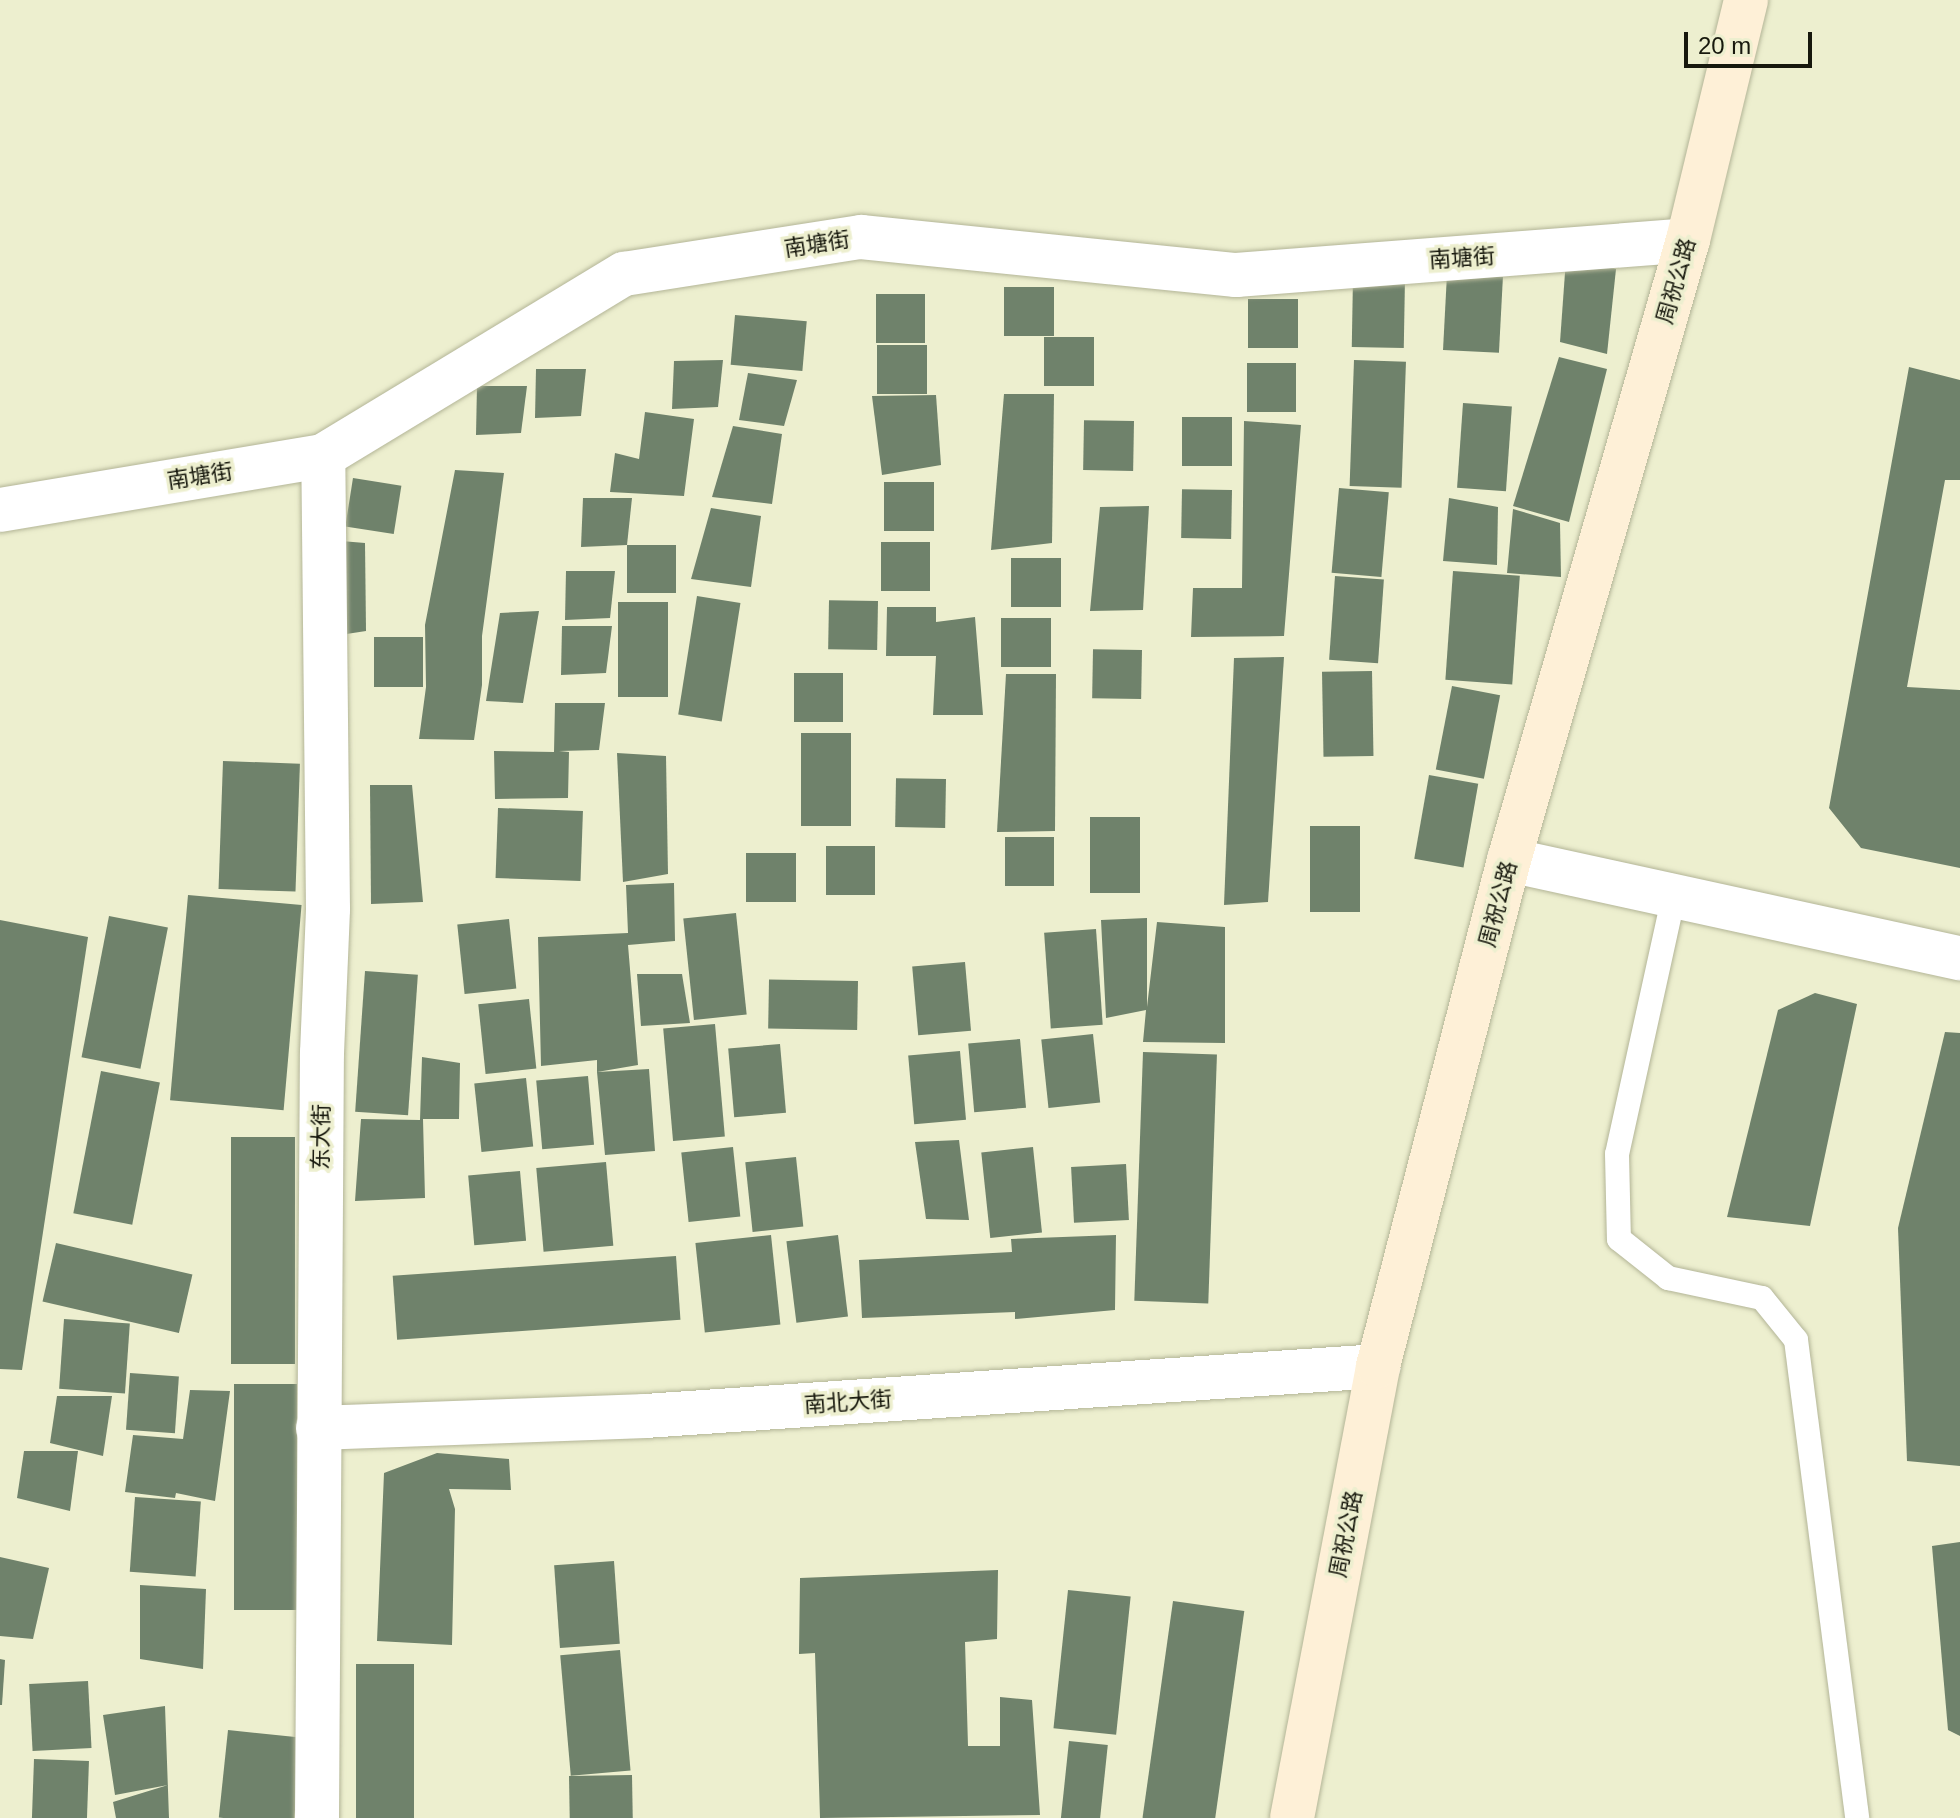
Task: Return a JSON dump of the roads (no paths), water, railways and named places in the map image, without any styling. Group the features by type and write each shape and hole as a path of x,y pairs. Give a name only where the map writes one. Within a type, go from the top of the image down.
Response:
{"street":[{"name":"周祝公路","path":"1292,1818 1378,1366 1509,860 1688,240 1746,0"},
{"name":"南塘街","path":"0,510 323,456 624,274 861,237 1236,275 1688,240"},
{"name":"东大街","path":"317,1818 318,1428 328,909 323,456"},
{"path":"1509,860 1960,958"},
{"name":"南北大街","path":"318,1428 645,1416 1378,1366"}],"lane":[{"path":"1674,895 1617,1154 1619,1239 1668,1278 1762,1298 1796,1340 1857,1818"}]}
